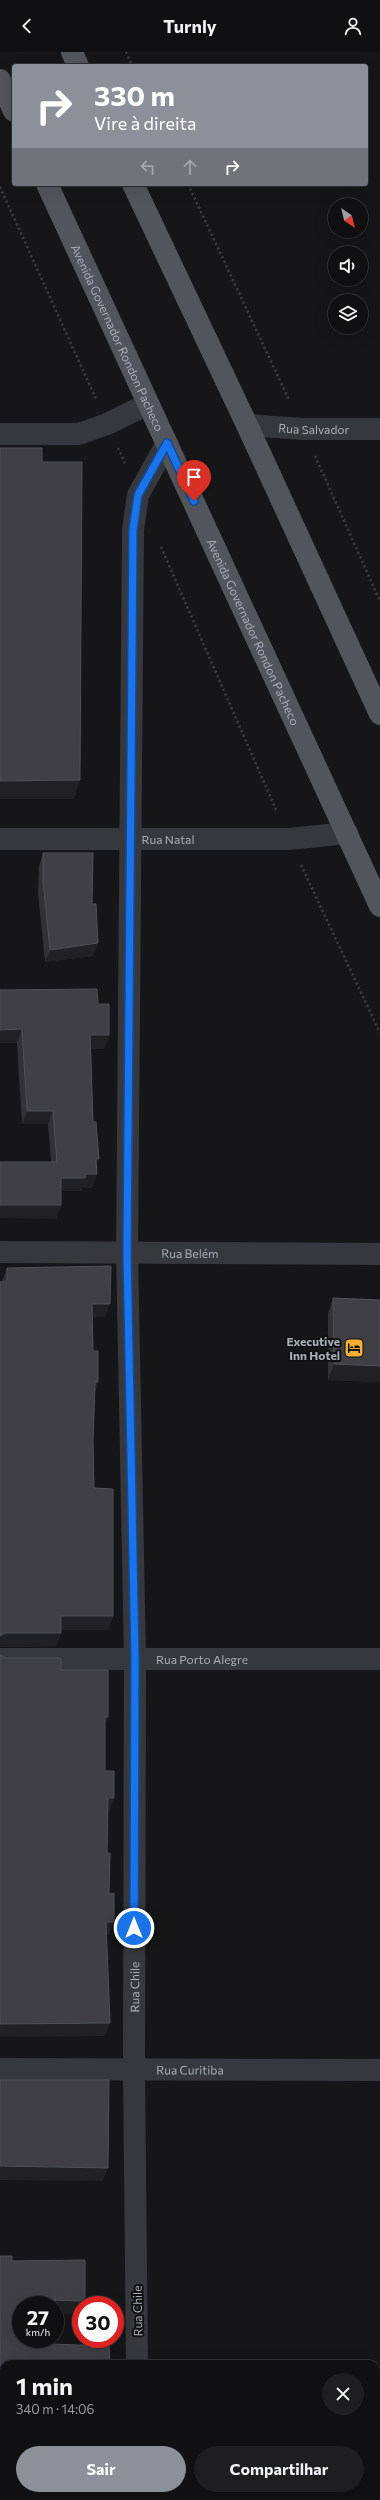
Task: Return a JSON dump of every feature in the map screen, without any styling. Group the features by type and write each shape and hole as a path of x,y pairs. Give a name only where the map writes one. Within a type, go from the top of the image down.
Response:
{"main road":[{"path":"72,52 77,64"},
{"path":"0,80 12,107"},
{"name":"Avenida Governador Rondon Pacheco","path":"48,186 380,906"},
{"path":"134,186 248,425 380,714"}],"street":[{"path":"0,434 79,434 107,424 148,404"},
{"name":"Rua Salvador","path":"248,425 303,429 380,429"},
{"name":"Rua Chile","path":"137,2360 134,2071 135,1658 127,1252 133,530 138,495 167,443"},
{"name":"Rua Natal","path":"0,838 289,840 347,833"},
{"name":"Rua Belém","path":"0,1252 380,1254"},
{"name":"Rua Porto Alegre","path":"0,1659 135,1658 380,1660"},
{"name":"Rua Curitiba","path":"0,2069 134,2071 380,2070"}],"path":[{"path":"126,52 131,64"},
{"path":"189,186 303,429 380,601"},
{"path":"0,187 138,495"},
{"path":"158,539 289,840 380,1033"}],"building":[{"path":"0,448 42,448 42,462 82,462 80,780 0,781"},
{"path":"43,853 93,853 92,904 96,904 98,943 50,950 43,880"},
{"path":"97,989 98,1004 109,1004 109,1035 90,1035 93,1122 96,1122 99,1159 96,1159 97,1174 86,1174 85,1178 61,1178 61,1205 0,1205 0,1162 57,1162 53,1111 27,1111 22,1029 0,1030 0,990"},
{"path":"111,1266 110,1304 92,1304 93,1351 98,1351 98,1382 95,1382 93,1441 94,1488 113,1489 113,1616 61,1616 61,1633 5,1633 0,1636 0,1282 7,1281 7,1268"},
{"name":"Executive Inn Hotel","path":"333,1298 380,1300 380,1366 334,1364"},
{"path":"0,1655 5,1658 61,1658 61,1670 108,1670 108,1717 105,1717 105,1771 114,1771 114,1798 108,1798 107,1853 110,1853 109,1894 114,1893 114,1922 106,1922 110,2023 0,2024"},
{"path":"0,2080 109,2080 108,2168 0,2166"},
{"path":"0,2256 12,2256 12,2261 85,2260 85,2296 72,2296 72,2301 64,2300 64,2296 12,2296 12,2348 64,2348 64,2345 72,2345 72,2348 109,2348 110,2360 0,2360"}],"place":[{"name":"Executive Inn Hotel","path":"354,1348"}],"route":[{"path":"134,1928 135,1658 127,1252 133,530 138,495 167,443 194,501"}]}
